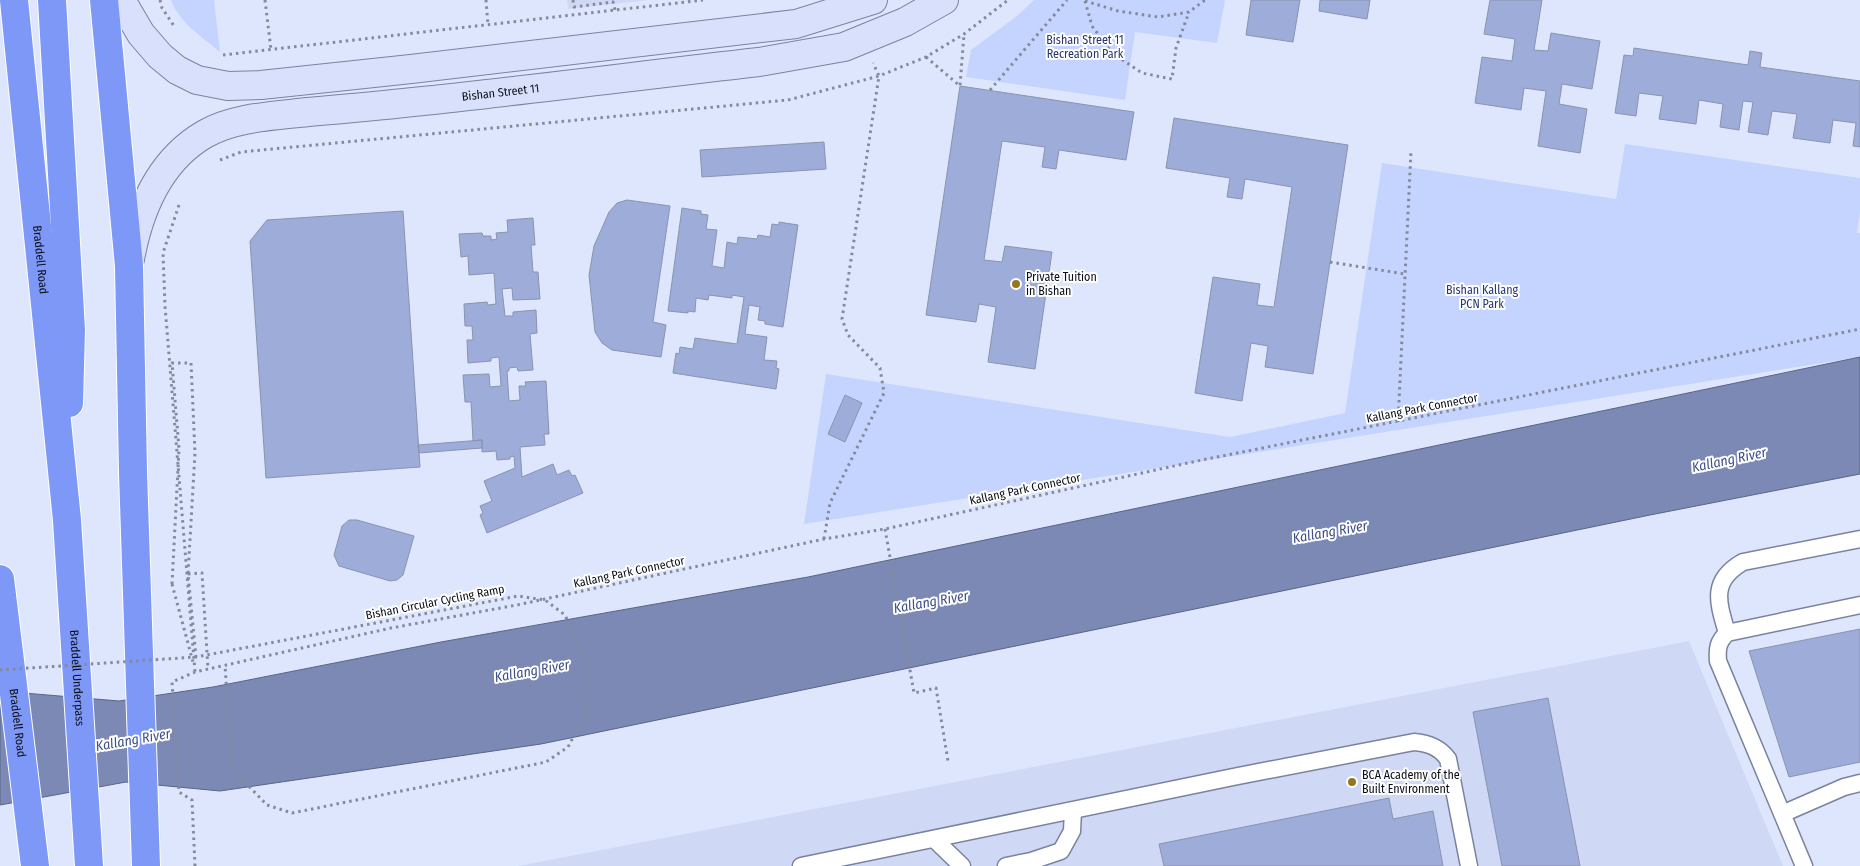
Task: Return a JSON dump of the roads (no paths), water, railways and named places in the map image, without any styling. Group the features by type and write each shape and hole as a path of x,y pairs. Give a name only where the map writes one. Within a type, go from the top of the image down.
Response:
{"highway":[{"name":"Braddell Road","path":"14,0 67,520"},
{"path":"52,0 71,330 67,520"},
{"path":"104,0 129,266 132,462 146,866"},
{"name":"Braddell Underpass","path":"67,520 89,866"},
{"name":"Braddell Road","path":"0,579 6,671 30,815 35,866"}],"street":[{"path":"121,0 141,34 160,56 177,70 197,80 228,86 261,86 796,24 873,0"},
{"name":"Bishan Street 11","path":"129,266 134,234 154,186 168,167 189,145 207,133 228,125 265,116 414,102 759,62 808,54 863,40 905,22 944,0"}],"lane":[{"path":"1727,633 1719,604 1718,591 1723,579 1732,568 1743,562 1860,539"},
{"path":"1804,866 1718,661 1717,650 1720,640 1727,633 1860,605"},
{"path":"801,866 1414,742 1425,743 1440,750 1448,759 1469,866"},
{"path":"1782,814 1844,787 1860,783"},
{"path":"1006,866 1031,861 1061,851 1072,831 1073,811"},
{"path":"934,839 962,866"}],"water":[{"name":"Kallang River","path":"1860,357 1860,474 1650,515 541,744 220,791 126,782 0,805 0,691 119,701 213,687 441,642 808,577"}],"place":[{"name":"Private Tuition in Bishan","path":"1016,284"},
{"name":"BCA Academy of the Built Environment","path":"1352,782"}],"park label":[{"name":"Bishan Street 11 Recreation Park","path":"1085,47"},
{"name":"Bishan Kallang PCN Park","path":"1482,297"}]}
